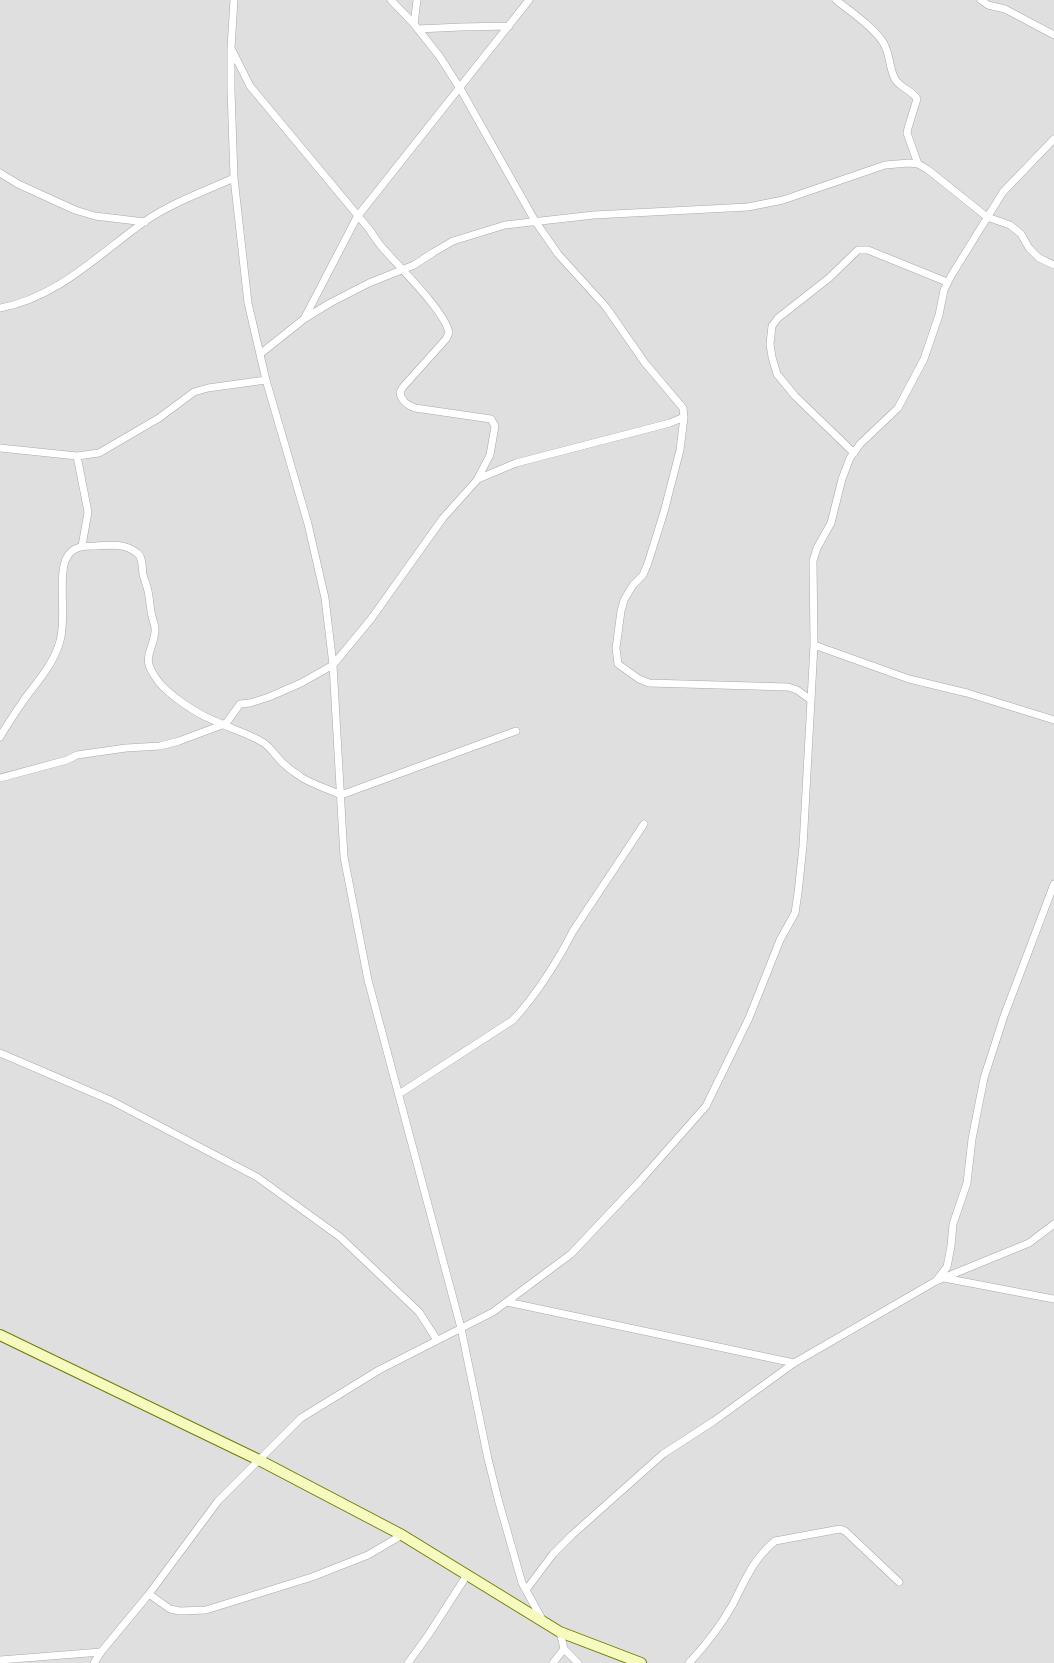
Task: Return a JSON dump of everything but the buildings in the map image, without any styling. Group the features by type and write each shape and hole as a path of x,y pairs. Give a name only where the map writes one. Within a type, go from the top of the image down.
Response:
{"street":[{"path":"234,0 231,48 234,178 248,303 266,380 308,524 325,598 333,665 344,857 348,880 368,980 461,1328 488,1459 522,1583 544,1623"},
{"path":"391,0 416,26 440,57 459,87 535,221 558,254 606,307 645,363 683,408 684,418 680,450 664,512 643,575 633,585 624,600 621,611 616,648 618,664 639,679 650,683 788,687 797,690 811,700"},
{"path":"416,26 417,0"},
{"path":"304,319 357,217 529,0"},
{"path":"836,0 879,36 884,45 894,78 899,85 911,92 917,99 907,133 918,164"},
{"path":"981,0 988,5 1005,9 1054,35"},
{"path":"416,26 509,26"},
{"path":"0,778 66,760 77,755 126,748 160,746 179,741 222,725 240,704 250,703 269,697 301,683 333,665 371,619 443,518 478,479 490,455 495,426 491,419 415,408 408,406 400,396 400,392 403,387 446,339 449,333 444,320 403,269 381,246 250,86 231,48"},
{"path":"94,1663 101,1652 149,1594 218,1501 301,1418 379,1370 493,1312 571,1254 639,1182 706,1106 749,1018 780,940 795,914 803,846 814,645 813,561 817,548 831,523 842,479 850,458 898,408 924,359 939,315 947,282 1003,192 1054,140"},
{"path":"260,354 304,319 336,299 369,283 414,265 453,241 505,225 608,214 748,207 782,200 885,165 909,163 918,164 927,169 987,217 1010,225 1021,234 1029,248 1039,258 1054,265"},
{"path":"0,173 18,184 74,210 95,216 145,222"},
{"path":"0,308 24,303 63,282 107,252 145,222 167,209 234,178"},
{"path":"854,453 795,396 777,374 770,344 772,326 778,318 829,278 858,250 868,250 947,282"},
{"path":"0,448 77,456 99,452 159,418 194,392 208,388 266,380"},
{"path":"478,479 516,463 670,423 684,418"},
{"path":"77,456 88,512 82,546"},
{"path":"0,737 14,714 50,665 56,653 61,639 63,618 63,574 65,561 72,550 82,546 116,544 138,553 140,557 143,575 151,602 151,615 155,626 152,643 148,654 149,663 154,674 163,687 194,710 222,725 250,736 264,744 272,750 282,762 303,778 341,795 516,731"},
{"path":"814,645 909,679 967,693 1054,720"},
{"path":"399,1094 513,1020 522,1011 564,949 573,930 644,824"},
{"path":"936,1281 946,1267 951,1246 953,1224 967,1183 972,1139 984,1078 1004,1016 1054,884"},
{"path":"0,1053 112,1101 257,1177 340,1237 419,1312 438,1340"},
{"path":"526,1590 554,1554 572,1535 652,1463 794,1363 936,1281 1029,1243 1054,1224"},
{"path":"944,1278 1054,1299"},
{"path":"507,1302 794,1363"},
{"path":"0,1335 241,1453 259,1460 402,1535 560,1632 641,1663"},
{"path":"690,1663 704,1648 732,1604 752,1565 775,1540 840,1529 845,1531 898,1582"},
{"path":"149,1594 170,1609 180,1611 206,1610 312,1577 368,1555 402,1535"},
{"path":"408,1663 430,1634 467,1575"},
{"path":"560,1632 564,1649 578,1663"},
{"path":"553,1663 564,1649"},
{"path":"0,1660 101,1652"}],"shaded area":[{"path":"0,0 1054,0 1054,1663 0,1663"}]}
